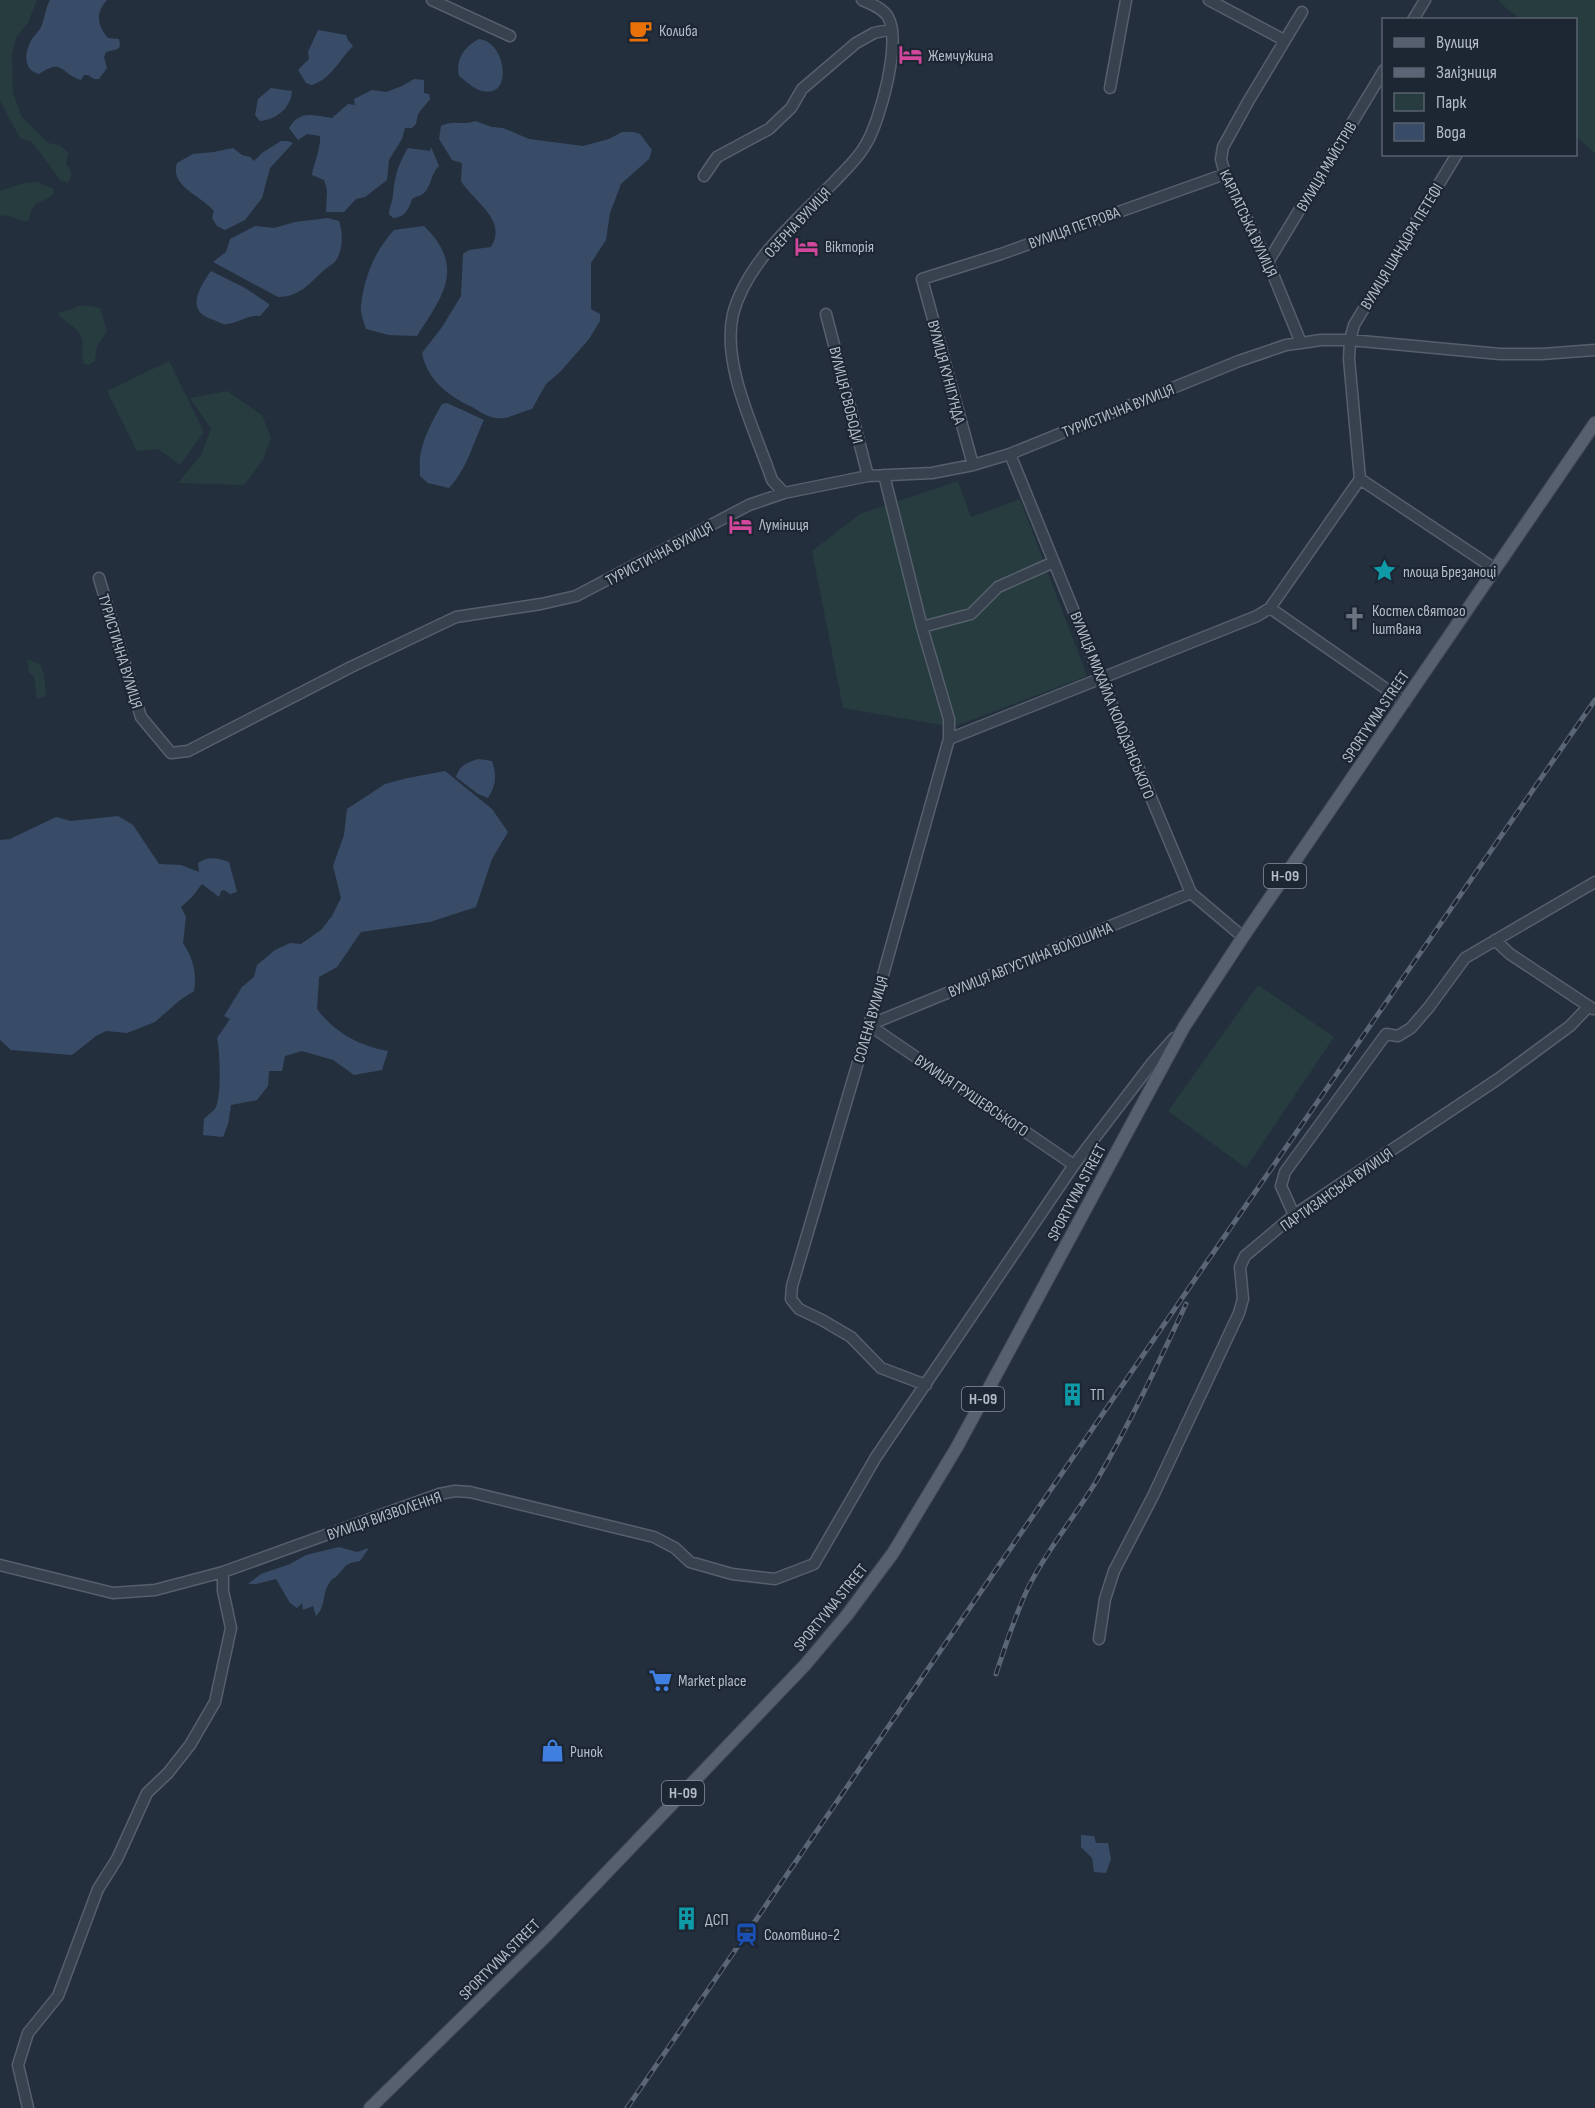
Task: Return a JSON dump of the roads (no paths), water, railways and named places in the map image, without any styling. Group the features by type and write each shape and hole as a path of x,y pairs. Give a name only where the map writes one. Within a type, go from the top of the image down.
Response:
{"main road":[{"name":"SPORTYVNA STREET","path":"370,2108 507,1975 805,1665 894,1553 957,1447 1184,1027 1243,937 1595,423"}],"street":[{"path":"432,0 510,36"},
{"path":"704,176 717,157 769,129 791,108 802,89 856,43 874,33 892,28 888,16 875,5 862,0"},
{"path":"1110,88 1126,0"},
{"path":"1209,0 1284,40"},
{"path":"1414,18 1425,0"},
{"name":"КАРПАТСЬКА ВУЛИЦЯ","path":"1301,342 1268,262 1225,174 1221,159 1223,147 1302,12"},
{"name":"ОЗЕРНА ВУЛИЦЯ","path":"784,493 772,480 735,376 730,347 733,317 740,293 775,243 855,160 866,144 878,119 885,91 892,52 892,28"},
{"name":"ВУЛИЦЯ МАЙСТРІВ","path":"1268,262 1382,72"},
{"name":"ВУЛИЦЯ ШАНДОРА ПЕТЕФІ","path":"1350,340 1354,325 1456,156"},
{"name":"ВУЛИЦЯ ПЕТРОВА","path":"922,279 1001,254 1225,174"},
{"name":"ВУЛИЦЯ КУНІГУНДА","path":"922,279 973,465"},
{"name":"ВУЛИЦЯ СВОБОДИ","path":"826,314 868,476"},
{"name":"ТУРИСТИЧНА ВУЛИЦЯ","path":"99,578 141,717 171,753 188,751 351,667 456,617 541,604 576,596 749,505 784,493 868,476 932,473 973,465 1010,454 1239,361 1286,345 1321,340 1350,340 1500,354 1595,350"},
{"path":"884,475 922,627 949,719 949,739 1257,616 1270,608 1360,479 1349,359 1350,340"},
{"name":"ВУЛИЦЯ МИХАЙЛА КОЛОДЗІНСЬКОГО","path":"1010,454 1191,893 1243,937"},
{"path":"1360,479 1495,569"},
{"path":"922,627 971,614 998,587 1054,562"},
{"path":"1270,608 1405,702"},
{"name":"СОЛЕНА ВУЛИЦЯ","path":"926,1385 881,1368 851,1337 799,1310 790,1299 949,739"},
{"path":"1294,1215 1281,1186 1285,1173 1386,1035 1398,1036 1412,1028 1465,958 1595,882"},
{"name":"ВУЛИЦЯ АВГУСТИНА ВОЛОШИНА","path":"869,1025 1191,893"},
{"path":"1495,940 1510,954 1592,1008"},
{"name":"ПАРТИЗАНСЬКА ВУЛИЦЯ","path":"1099,1638 1105,1599 1114,1571 1153,1496 1239,1313 1242,1299 1240,1267 1245,1256 1294,1215 1498,1079 1592,1008"},
{"name":"ВУЛИЦЯ ГРУШЕВСЬКОГО","path":"869,1025 1074,1165"},
{"name":"SPORTYVNA STREET","path":"798,1570 814,1564 876,1457 1074,1165 1152,1063 1184,1027"},
{"name":"ВУЛИЦЯ ВИЗВОЛЕННЯ","path":"0,1565 112,1593 155,1590 223,1572 439,1494 455,1491 470,1492 654,1537 675,1548 690,1562 732,1574 775,1579 798,1570"},
{"path":"28,2108 18,2065 28,2033 58,1996 98,1889 117,1859 147,1792 168,1773 190,1745 215,1702 231,1628 223,1591 223,1572"}],"water":[{"path":"50,0 107,0 99,14 100,24 108,38 119,39 120,46 118,49 106,52 104,57 107,68 99,79 84,75 81,80 58,67 47,69 39,74 28,66 26,57 28,48 41,27"},
{"path":"318,30 346,35 353,46 325,78 312,85 306,83 298,70 309,59 308,52"},
{"path":"479,39 488,42 495,49 503,69 499,87 492,91 479,90 459,76 458,64 462,54 469,45"},
{"path":"414,79 424,80 424,93 429,94 430,99 418,114 416,124 412,128 405,128 402,139 389,160 387,180 365,197 356,199 344,212 326,212 327,190 324,180 312,175 320,136 307,134 298,140 289,128 303,116 332,118 348,104 355,105 354,99 372,90 386,92"},
{"path":"271,88 292,91 289,103 277,116 260,121 255,115 258,99"},
{"path":"475,121 503,128 529,139 583,146 609,139 622,132 634,132 640,134 652,150 649,159 621,184 610,213 606,240 591,263 591,309 600,314 600,321 589,339 560,372 546,384 532,409 510,417 485,415 446,391 428,371 422,353 442,327 461,296 463,254 469,250 491,247 495,237 492,220 461,181 462,163 452,160 439,139 441,126 445,124"},
{"path":"281,141 293,143 270,168 262,198 245,220 225,230 217,226 212,218 214,211 188,190 178,178 177,163 193,154 233,148 254,161"},
{"path":"431,147 439,166 427,189 412,199 403,215 393,218 389,211 396,176 408,148 430,151"},
{"path":"328,218 339,221 342,235 339,255 308,285 292,295 278,297 213,262 226,252 230,239 255,226 274,228 295,222"},
{"path":"424,226 437,241 447,268 446,281 435,308 417,336 389,335 366,329 361,306 367,275 381,247 394,230"},
{"path":"211,271 245,288 269,306 260,316 227,324 205,316 199,312 197,299"},
{"path":"447,403 484,420 465,464 449,488 428,483 420,476 420,458 424,440 442,404"},
{"path":"479,759 492,761 494,766 495,780 488,798 478,794 456,777 464,765"},
{"path":"445,771 492,809 508,832 492,859 476,907 430,922 361,932 337,967 319,977 317,1009 331,1025 348,1037 367,1046 388,1051 382,1070 354,1075 333,1060 302,1051 285,1056 282,1071 269,1071 268,1086 257,1100 231,1105 223,1137 203,1135 204,1119 215,1109 219,1095 220,1063 217,1038 230,1019 224,1016 242,987 254,977 257,965 275,950 290,943 301,944 321,930 332,916 341,898 333,866 344,835 347,809 385,784"},
{"path":"118,816 133,825 159,864 181,865 199,872 198,863 206,859 229,862 237,892 230,894 224,890 221,891 219,897 202,884 181,907 186,917 183,943 193,966 194,991 155,1022 127,1033 106,1031 72,1055 11,1050 0,1040 0,840 10,839 56,817 71,821"},
{"path":"339,1547 357,1552 369,1548 360,1561 346,1566 331,1581 316,1616 313,1606 303,1610 302,1603 297,1608 290,1603 276,1579 248,1584 261,1574 290,1564 306,1555"},
{"path":"1081,1835 1094,1836 1096,1843 1108,1843 1111,1859 1106,1873 1094,1872 1092,1858 1081,1847"}],"railway":[{"path":"627,2108 1595,700"},
{"path":"996,1674 1030,1584 1109,1459 1186,1304"}],"place":[{"name":"Колиба","path":"641,30"},
{"name":"Жемчужина","path":"910,55"},
{"name":"Вікторія","path":"807,246"},
{"name":"Луміниця","path":"741,524"},
{"name":"площа Брезаноці","path":"1385,571"},
{"name":"Костел святого Іштвана","path":"1354,619"},
{"name":"ТП","path":"1072,1394"},
{"name":"Market place","path":"660,1680"},
{"name":"Ринок","path":"552,1751"},
{"name":"ДСП","path":"687,1919"},
{"name":"Солотвино-2","path":"746,1934"}]}
